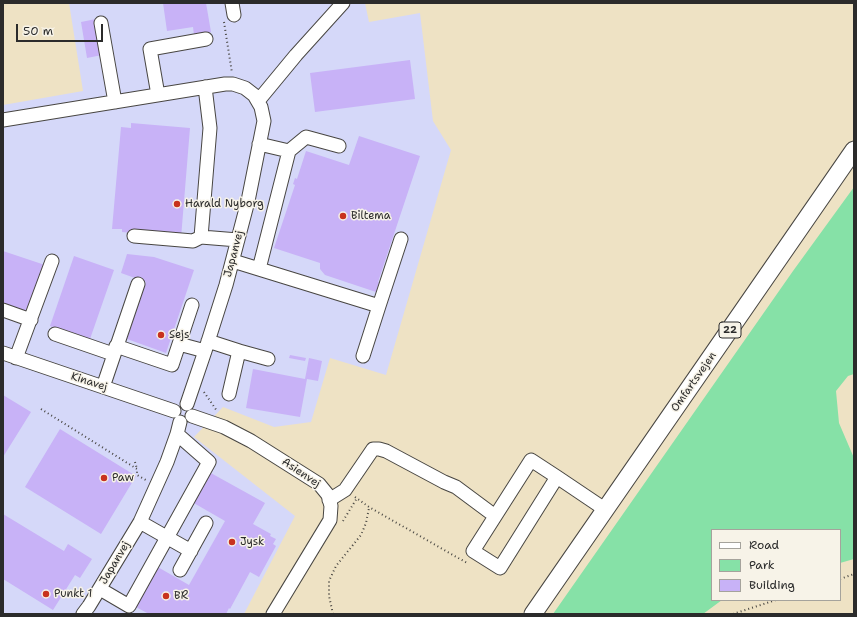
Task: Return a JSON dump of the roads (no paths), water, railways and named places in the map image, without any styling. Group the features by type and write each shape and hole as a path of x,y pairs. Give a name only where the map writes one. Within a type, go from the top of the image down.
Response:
{"main road":[{"name":"Omfartsvejen","path":"533,614 854,150"}],"street":[{"path":"258,101 296,55 343,3"},
{"path":"101,23 115,102"},
{"path":"158,95 150,49 206,40"},
{"name":"Japanvej","path":"187,404 207,346 233,261 248,201 264,121 258,101 254,95 245,88 233,84 205,87"},
{"path":"3,120 205,87 210,128 201,237"},
{"path":"259,269 289,151 306,137 339,146"},
{"path":"259,144 289,151"},
{"path":"134,236 193,241 201,237 238,240"},
{"path":"363,356 401,239"},
{"path":"16,358 52,261"},
{"path":"233,261 379,306"},
{"path":"103,387 138,284"},
{"path":"54,334 172,365 192,305"},
{"path":"3,310 31,320"},
{"path":"179,344 207,346 238,351 268,359"},
{"path":"230,394 238,351"},
{"name":"Kinavej","path":"3,353 103,387 177,422"},
{"path":"100,589 129,606 209,462 177,422 179,405 187,404 190,406 192,409 192,416 188,422 177,422"},
{"name":"Asienvej","path":"192,416 224,427 251,441 319,484 330,500"},
{"name":"Japanvej","path":"83,614 100,589 140,522 156,486 177,422"},
{"path":"273,614 330,520 330,500 345,490 373,449 386,451 456,487 495,516"},
{"path":"557,477 500,568 473,551 531,460 557,477 606,510"},
{"path":"140,522 191,550"},
{"path":"180,570 206,523"}],"place":[{"name":"Harald Nyborg","path":"177,204"},
{"name":"Biltema","path":"343,216"},
{"name":"Sejs","path":"161,335"},
{"name":"Paw","path":"104,478"},
{"name":"Jysk","path":"232,542"},
{"name":"Punkt 1","path":"46,594"},
{"name":"BR","path":"166,596"}]}
